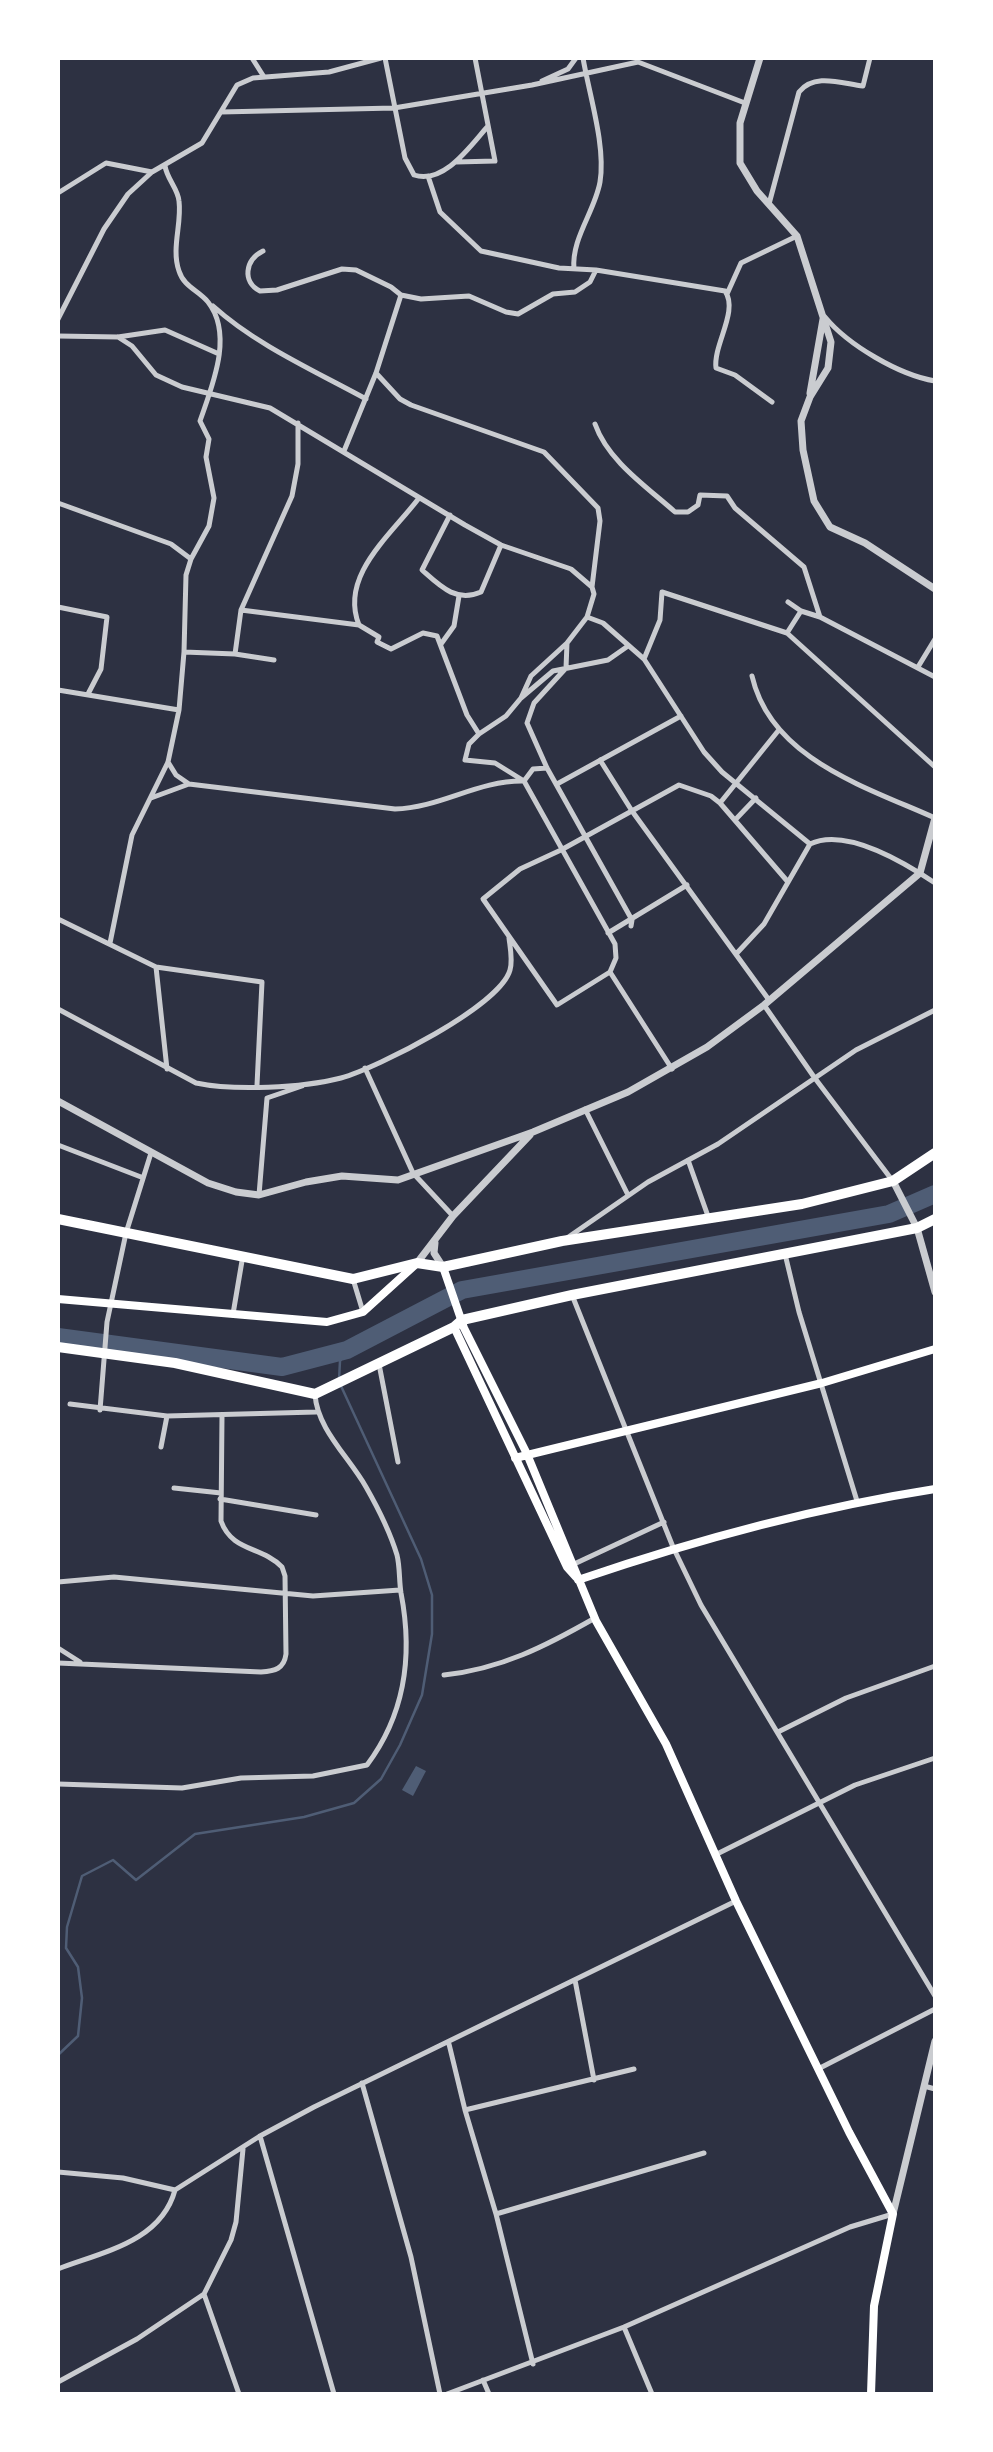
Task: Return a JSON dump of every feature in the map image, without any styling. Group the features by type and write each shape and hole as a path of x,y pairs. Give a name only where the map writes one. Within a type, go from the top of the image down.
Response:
{"highway":[{"path":"58,1219 353,1279 417,1263 443,1267 562,1241 802,1204 895,1184 935,1153"},
{"path":"58,1347 103,1350 175,1363 315,1394 458,1323 572,1295 785,1254 935,1219"}],"main road":[{"path":"58,1298 314,1323 363,1312 417,1263"},
{"path":"443,1267 458,1307 458,1323 515,1458 595,1618 666,1744 736,1901 893,2214 874,2306 871,2394"},
{"path":"458,1323 464,1328 527,1454 571,1566"},
{"path":"515,1458 822,1383 935,1349"},
{"path":"578,1580 673,1547 857,1501 935,1489"}],"street":[{"path":"252,58 264,76"},
{"path":"58,319 111,218 131,190 152,172 199,146 237,85 264,76 329,72 383,58 409,168 417,176 428,176 456,162 488,126"},
{"path":"456,162 495,161 475,58"},
{"path":"532,85 568,69 576,58"},
{"path":"574,270 575,252 600,180 600,153 583,58"},
{"path":"760,58 745,103 738,138 740,163 769,205 797,236 830,337 830,359 801,421 803,450 814,501 823,520 830,527 865,543 935,589"},
{"path":"769,205 799,92 806,84 815,80 863,86 870,58"},
{"path":"221,112 394,108 481,91 532,85 626,63 646,63 745,103"},
{"path":"58,193 106,163 152,172"},
{"path":"165,166 166,176 180,199 176,253 179,272 186,285 226,317 366,399"},
{"path":"428,176 435,201 446,219 481,251 574,270 596,270 673,285 720,289 727,294"},
{"path":"772,402 741,379 716,368 719,338 728,310 727,294 740,263 797,236"},
{"path":"263,251 251,261 247,273 251,283 260,291 277,290 342,269 356,270 401,295 421,299 469,296 506,312 519,314 553,293 575,292 590,282 596,270"},
{"path":"344,451 376,373 401,295"},
{"path":"110,943 132,835 168,762 178,710 184,652 185,584 191,559 209,526 214,498 206,457 209,439 200,421 219,354 217,314 206,299"},
{"path":"822,315 848,338 895,368 935,381"},
{"path":"810,397 822,315"},
{"path":"58,336 118,337 165,330 219,354"},
{"path":"118,337 132,346 156,375 182,387 270,408 501,545 571,569 592,587"},
{"path":"376,373 400,399 411,405 544,452 598,508 600,525 592,587 594,594 587,617 567,643 531,676 512,710 469,744 466,761 495,763 524,781 561,850 608,933 617,951 610,972 557,1005 482,899 520,869 561,850 679,785 711,796 720,803 789,883"},
{"path":"235,654 241,610 292,496 298,464 298,423"},
{"path":"595,424 608,449 648,489 676,512 688,512 698,505 700,495 727,496 735,508 804,567 820,617"},
{"path":"359,625 354,616 358,579 384,540 419,498"},
{"path":"58,503 171,544 191,559"},
{"path":"450,515 422,570 443,588 459,596 472,596 481,592 501,545"},
{"path":"644,659 660,620 662,592 787,633 935,766"},
{"path":"442,644 454,626 459,596"},
{"path":"788,602 801,611 820,617 935,677"},
{"path":"58,607 107,617 100,669 88,694"},
{"path":"241,610 359,625 379,637 377,642 388,648 397,648 427,633 437,636 467,715 479,734"},
{"path":"787,633 801,611"},
{"path":"587,617 603,623 644,659 704,752 737,784 810,844"},
{"path":"918,667 935,639"},
{"path":"567,643 566,668 534,703 528,719 530,732 632,923"},
{"path":"521,698 553,671 608,660 628,646"},
{"path":"184,652 235,654 274,660"},
{"path":"58,1101 221,1189 259,1195 306,1182 342,1176 391,1181 533,1132 628,1092 672,1069 767,1003 919,873 935,818 837,775 778,731 756,692 752,676"},
{"path":"58,690 178,710"},
{"path":"557,785 681,716"},
{"path":"720,803 778,731"},
{"path":"600,760 632,811 737,953 814,1077 895,1184 915,1224 935,1292"},
{"path":"168,762 176,775 189,784"},
{"path":"150,798 189,784 395,809 416,808 489,784 524,781 533,769 547,768"},
{"path":"736,819 756,798"},
{"path":"737,953 764,924 810,844 822,839 861,845 935,883"},
{"path":"608,933 632,923 687,885"},
{"path":"58,919 156,967 262,982 257,1085"},
{"path":"58,1009 167,1069 209,1085 257,1085 342,1078 424,1040 494,994 510,971 509,936"},
{"path":"156,967 167,1069"},
{"path":"610,972 672,1069"},
{"path":"562,1241 628,1195 718,1144 856,1050 935,1010"},
{"path":"365,1068 413,1173 453,1216"},
{"path":"259,1195 267,1098 311,1082"},
{"path":"585,1109 628,1195"},
{"path":"417,1263 453,1216 533,1132"},
{"path":"58,1145 141,1177"},
{"path":"100,1410 107,1322 113,1303 125,1233 151,1153"},
{"path":"688,1160 709,1219"},
{"path":"435,1241 434,1253 443,1267"},
{"path":"785,1254 857,1501"},
{"path":"233,1315 243,1255"},
{"path":"353,1279 363,1312"},
{"path":"572,1295 673,1547 701,1605 935,1996"},
{"path":"379,1364 398,1462"},
{"path":"58,1784 182,1788 241,1778 313,1776 367,1765 382,1745 397,1710 406,1679 407,1619 400,1590 397,1557 383,1518 316,1412 315,1394"},
{"path":"70,1404 100,1410 167,1416 316,1412"},
{"path":"161,1447 167,1416"},
{"path":"58,1663 261,1672 279,1669 286,1654 285,1576 278,1562 238,1544 227,1535 221,1521 222,1416"},
{"path":"174,1488 316,1515"},
{"path":"571,1566 664,1522"},
{"path":"58,1582 114,1577 285,1594 400,1590"},
{"path":"444,1675 503,1664 536,1652 595,1618"},
{"path":"58,1648 82,1663"},
{"path":"778,1732 846,1698 935,1666"},
{"path":"715,1855 855,1785 935,1758"},
{"path":"58,2172 123,2178 175,2190 260,2136 362,2082 449,2043 736,1901"},
{"path":"575,1980 594,2080"},
{"path":"818,2069 935,2009"},
{"path":"447,2394 533,2364 624,2327 850,2227 893,2214 935,2041"},
{"path":"449,2043 465,2110 496,2214 533,2364"},
{"path":"465,2110 635,2069"},
{"path":"362,2082 411,2258 440,2394"},
{"path":"924,2086 935,2089"},
{"path":"260,2136 334,2394"},
{"path":"58,2382 137,2339 204,2294 234,2231 243,2149"},
{"path":"496,2214 704,2153"},
{"path":"58,2269 141,2238 171,2207 175,2190"},
{"path":"204,2294 239,2394"},
{"path":"624,2327 652,2394"},
{"path":"483,2380 489,2394"}],"water":[{"path":"416,1766 426,1771 413,1796 402,1790"}],"waterway":[{"path":"58,1337 282,1367 347,1350 462,1290 889,1214 935,1194"},
{"path":"339,1380 340,1361 347,1350"},
{"path":"58,2055 78,2036 82,1998 78,1967 66,1948 67,1927 82,1876 113,1860 136,1880 195,1834 304,1817 354,1803 381,1779 400,1745 422,1695 432,1634 432,1595 421,1559 341,1386"}]}
